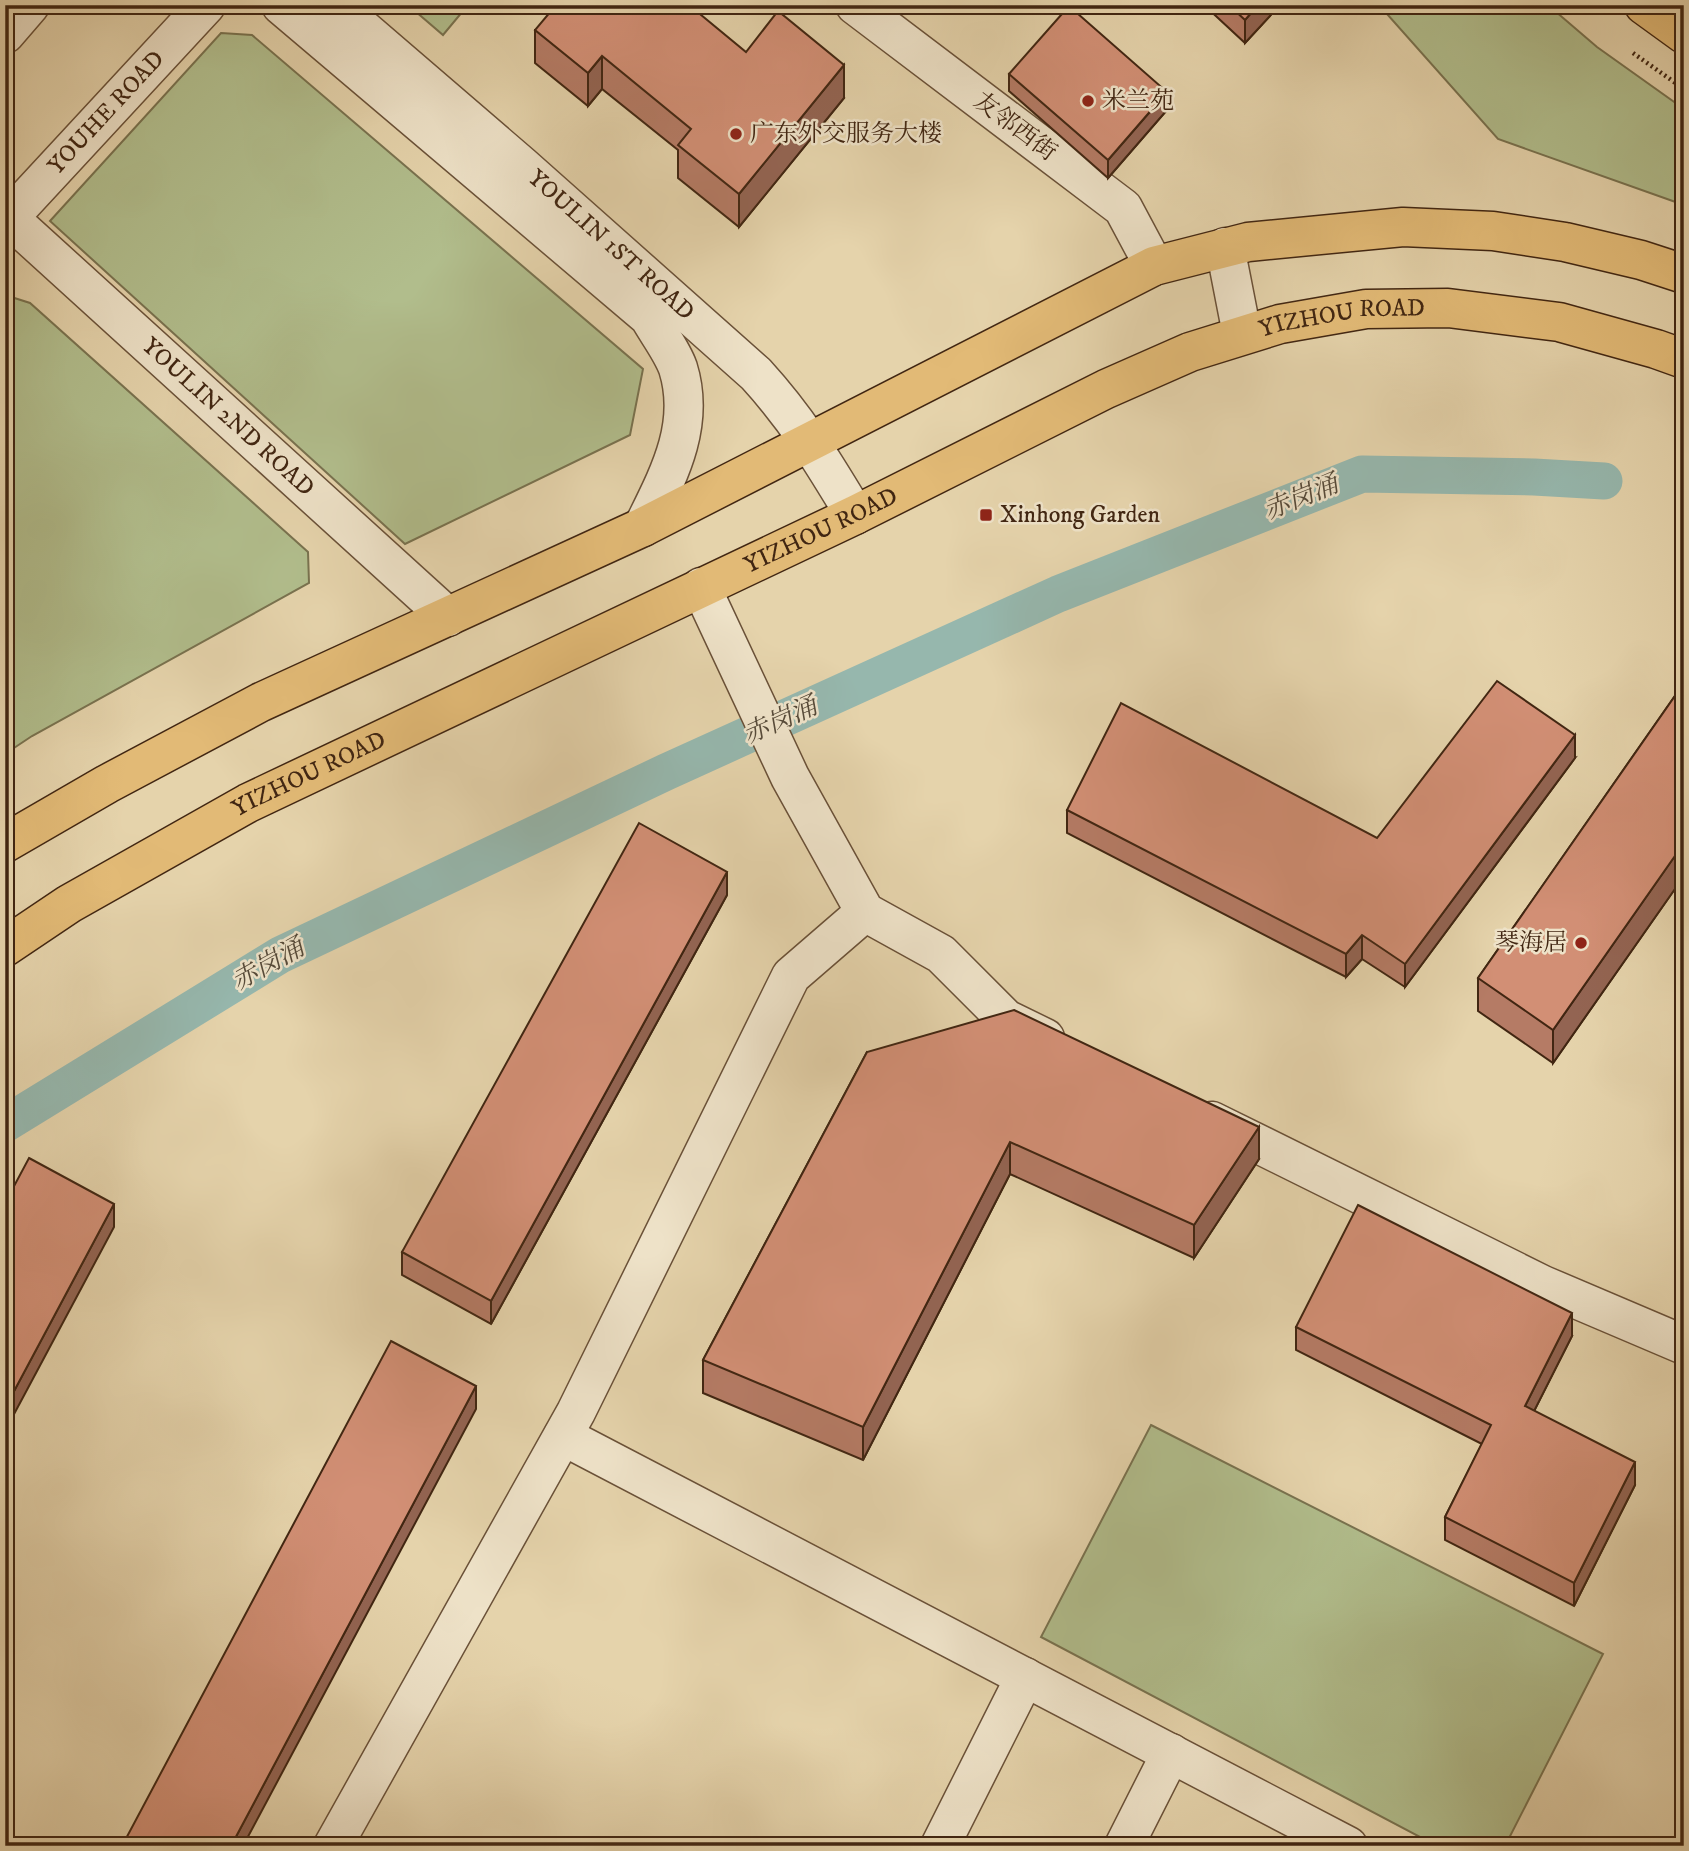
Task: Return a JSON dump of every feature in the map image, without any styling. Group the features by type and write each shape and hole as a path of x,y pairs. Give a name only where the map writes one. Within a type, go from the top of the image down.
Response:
{"main road":[{"path":"1644,5 1684,34"},
{"path":"5,843 261,702 643,527 1154,266 1224,247 1302,236 1404,227 1493,231 1565,242 1641,260 1684,274"},
{"name":"YIZHOU ROAD","path":"5,947 69,904 248,803 855,515 1106,389 1190,352 1279,324 1366,310 1448,308 1559,321 1684,359"}],"street":[{"path":"5,34 30,5"},
{"name":"YOUHE ROAD","path":"7,220 206,5"},
{"name":"YOULIN 1ST ROAD","path":"281,5 649,317 677,366 685,404 679,447 643,527"},
{"name":"YOULIN 1ST ROAD","path":"335,5 721,341 786,407 811,441 855,515"},
{"name":"友邻西街","path":"855,5 1123,208 1154,266"},
{"name":"YOULIN 2ND ROAD","path":"7,220 448,617"},
{"path":"1224,247 1242,334"},
{"path":"701,587 777,751 864,912 941,954 1006,1019 1081,1056"},
{"path":"334,1846 563,1436 791,976 864,912"},
{"path":"1181,1105 1543,1285 1684,1345"},
{"path":"563,1436 1348,1846"},
{"path":"947,1844 1025,1677"},
{"path":"1124,1846 1171,1753"}],"path":[{"path":"1633,53 1683,88"}],"green space":[{"path":"408,5 468,5 443,35"},
{"path":"1379,5 1548,5 1597,47 1684,109 1684,205 1498,139"},
{"path":"221,33 252,35 643,369 630,435 405,544 50,221"},
{"path":"5,295 30,303 308,552 309,583 32,736 5,754"},
{"path":"1151,1425 1603,1654 1505,1846 1437,1846 1041,1637"}],"building":[{"name":"广东外交服务大楼","path":"556,5 689,5 746,52 778,11 844,65 739,194 678,145 691,129 602,56 588,73 535,30"},
{"path":"1229,5 1258,5 1245,20"},
{"name":"米兰苑","path":"1069,6 1167,92 1108,160 1009,74"},
{"path":"1497,681 1575,735 1405,964 1362,935 1346,954 1067,810 1121,703 1377,838"},
{"name":"琴海居","path":"1684,683 1684,843 1553,1030 1478,978"},
{"path":"639,823 727,872 491,1301 402,1252"},
{"path":"1014,1010 1259,1127 1194,1225 1010,1142 863,1427 703,1360 867,1052"},
{"path":"29,1158 114,1204 5,1408 5,1203"},
{"path":"1358,1205 1572,1313 1525,1406 1635,1462 1574,1583 1445,1517 1491,1425 1296,1327"},
{"path":"391,1341 476,1386 231,1846 122,1846"}],"waterway":[{"name":"赤岗涌","path":"5,1124 280,955 666,772 1058,594 1362,474 1604,481"}],"place":[{"name":"米兰苑","path":"1088,101"},
{"name":"广东外交服务大楼","path":"736,134"},
{"name":"Xinhong Garden","path":"986,515"},
{"name":"琴海居","path":"1581,943"}]}
